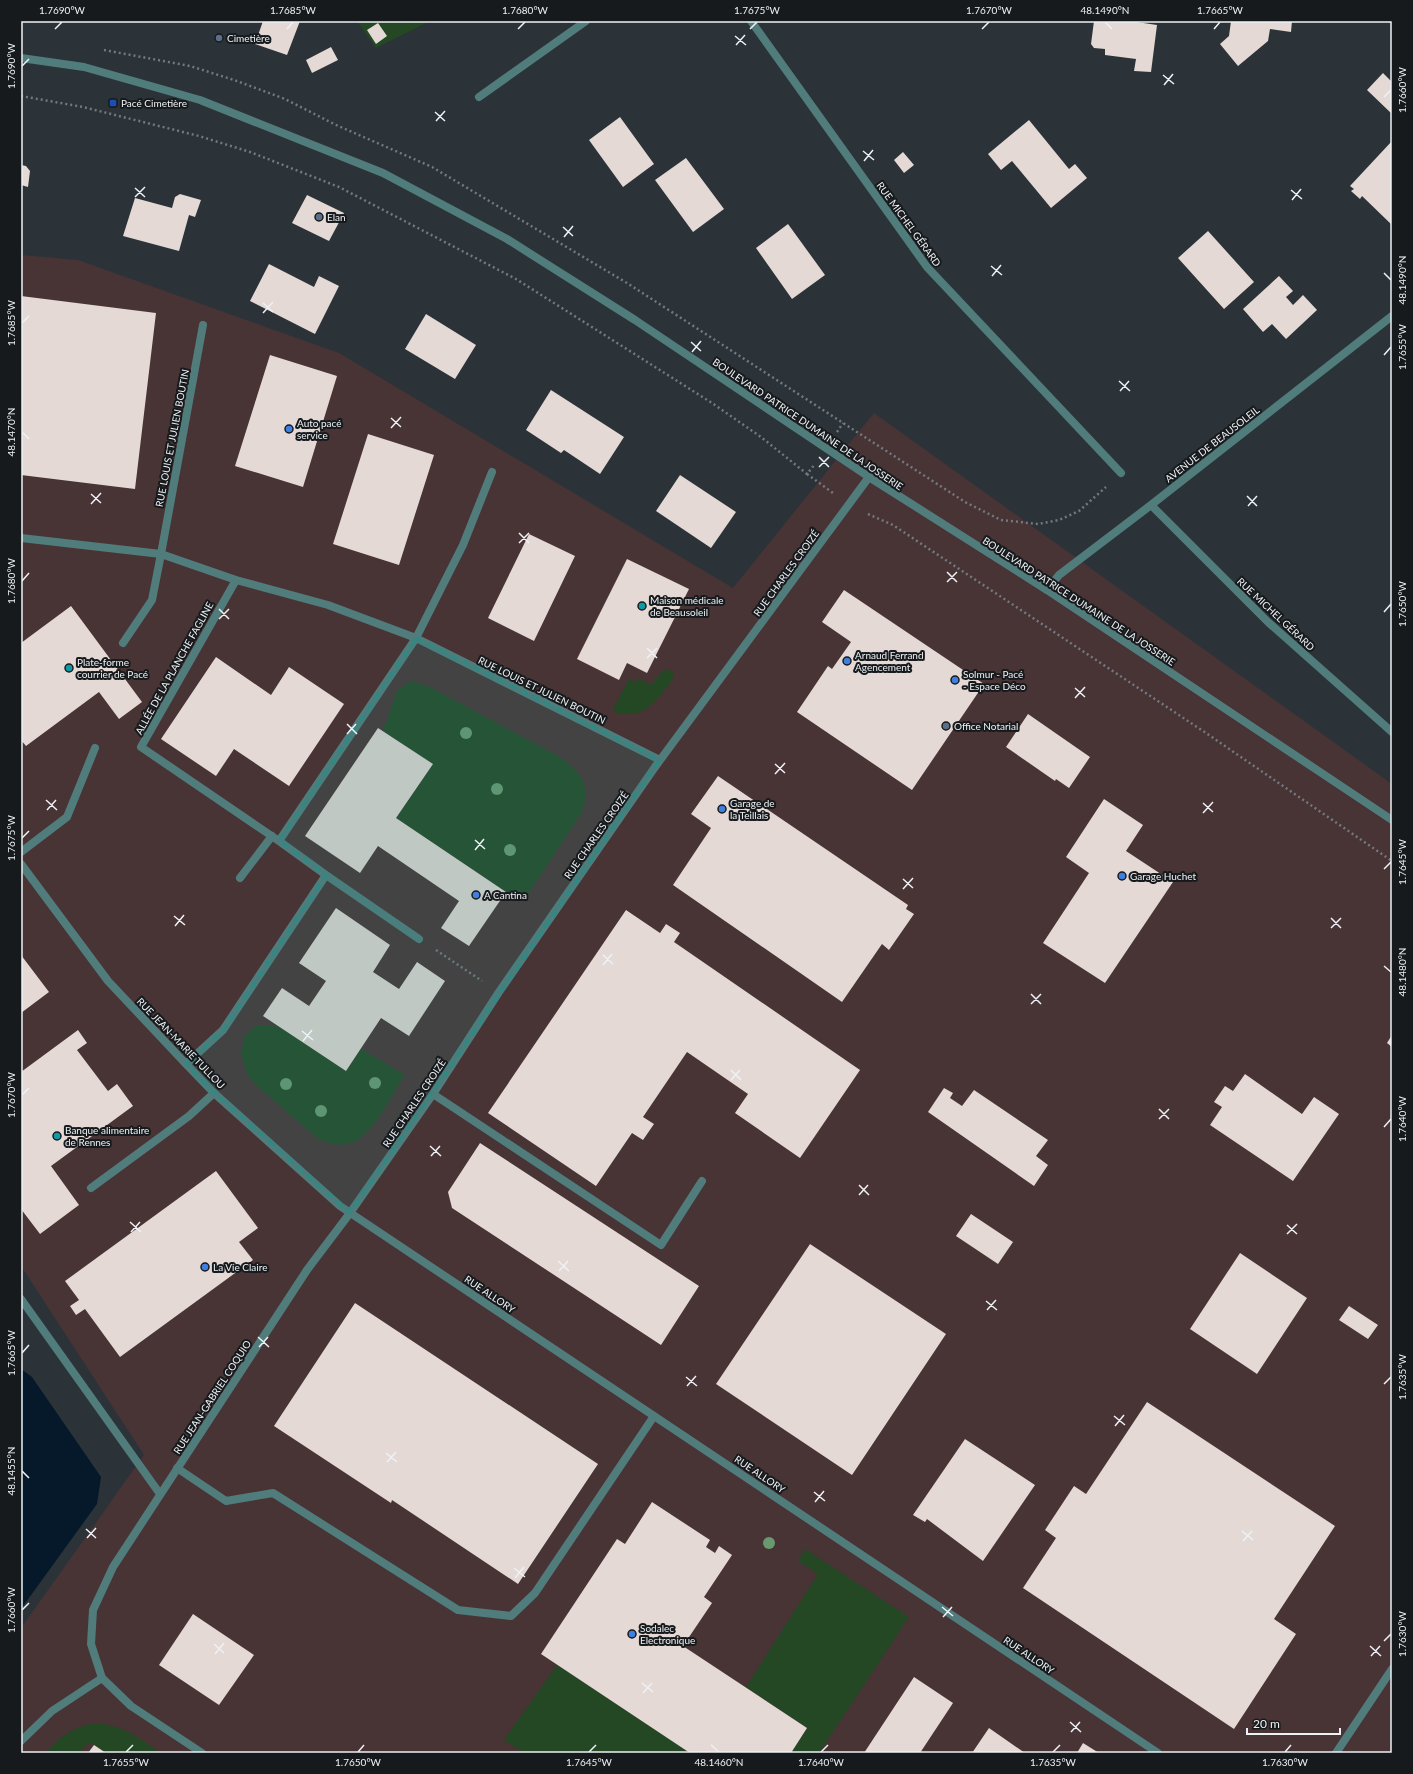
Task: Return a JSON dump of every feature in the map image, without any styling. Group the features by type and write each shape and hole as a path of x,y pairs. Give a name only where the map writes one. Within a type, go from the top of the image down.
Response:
{"street":[{"path":"479,97 586,21"},
{"name":"RUE MICHEL GÉRARD","path":"751,21 927,267 1121,473"},
{"name":"BOULEVARD PATRICE DUMAINE DE LA JOSSERIE","path":"21,58 84,67 200,100 383,173 507,239 635,320 869,477 1047,590 1392,820"},
{"name":"AVENUE DE BEAUSOLEIL","path":"1047,590 1059,575 1151,505 1392,316"},
{"name":"RUE LOUIS ET JULIEN BOUTIN","path":"161,554 203,325"},
{"path":"279,842 416,638 463,544 492,472"},
{"name":"RUE CHARLES CROIZÉ","path":"350,1213 433,1094 499,992 660,760 869,477"},
{"name":"RUE MICHEL GÉRARD","path":"1151,505 1268,622 1392,732"},
{"name":"RUE LOUIS ET JULIEN BOUTIN","path":"21,538 161,554 236,580 328,605 416,638 660,760"},
{"path":"122,642 152,600 161,554"},
{"name":"ALLÉE DE LA PLANCHE FAGLINE","path":"236,580 141,747 272,836 419,939"},
{"path":"21,852 67,816 95,748"},
{"path":"240,878 272,836"},
{"name":"RUE JEAN-MARIE TULLOU","path":"21,864 108,981 186,1064 214,1093 340,1206 350,1213"},
{"path":"186,1064 223,1030 326,875"},
{"path":"91,1188 189,1116 214,1093"},
{"path":"433,1094 661,1245 702,1181"},
{"name":"RUE ALLORY","path":"350,1213 1158,1753"},
{"name":"RUE JEAN-GABRIEL COQUIO","path":"202,1753 131,1706 102,1678 90,1644 93,1610 113,1567 160,1494 307,1270 350,1213"},
{"path":"21,1299 160,1494"},
{"path":"177,1468 226,1501 273,1493 458,1610 511,1616 535,1593 654,1416"},
{"path":"1336,1753 1392,1669"},
{"path":"21,1740 52,1711 102,1678"}],"path":[{"path":"1389,21 1392,24"},
{"path":"21,96 83,107 199,136 250,152 339,187 516,279 712,403 761,437 807,474 848,504 893,525 1206,733 1392,861"},
{"path":"807,474 826,449"},
{"path":"419,939 499,992"}],"highlighted area":[{"path":"416,638 660,760 350,1213 214,1093 186,1064 223,1030 326,875 279,841"}],"shaded area":[{"path":"21,255 78,260 339,353 733,588 874,413 1392,784 1392,1753 21,1753 21,1628 144,1455 21,1266"}],"green space":[{"path":"357,21 430,21 376,48"},
{"path":"665,669 668,669 673,673 674,678 650,706 643,711 634,713 625,714 614,712 613,709 629,679 636,683 638,678 652,685 655,679"},
{"path":"411,681 430,687 560,757 579,774 585,787 582,812 528,894 506,892 396,818 432,765 383,731 397,691"},
{"path":"266,1025 280,1027 346,1071 361,1049 405,1075 375,1123 360,1139 343,1145 318,1139 256,1085 247,1074 241,1053 244,1037 255,1026"},
{"path":"805,1549 909,1617 819,1753 791,1753 807,1728 746,1687 818,1574 798,1561"},
{"path":"557,1665 690,1753 524,1753 504,1740"},
{"path":"94,1723 105,1724 122,1729 161,1753 106,1753 89,1742 80,1753 46,1753 56,1742 73,1730"}],"water":[{"path":"21,1369 32,1377 101,1477 97,1504 21,1609"}],"building":[{"path":"263,21 300,21 287,55 255,44"},
{"path":"1094,21 1130,21 1157,25 1151,72 1134,71 1136,59 1105,55 1105,49 1094,48 1091,44"},
{"path":"1231,21 1292,21 1291,32 1270,29 1268,41 1238,66 1220,44 1229,36"},
{"path":"378,23 387,36 376,44 367,30"},
{"path":"331,47 338,60 312,73 306,60"},
{"path":"1383,73 1392,82 1392,114 1367,90"},
{"path":"620,117 654,164 623,187 589,140"},
{"path":"1029,120 1069,169 1075,164 1087,178 1051,208 1012,161 1001,170 988,154"},
{"path":"1392,141 1392,225 1362,196 1360,199 1351,191 1354,189 1350,186"},
{"path":"903,152 914,165 904,173 894,160"},
{"path":"686,158 724,209 693,232 655,180"},
{"path":"21,165 26,166 30,171 28,187 21,185"},
{"path":"180,194 201,200 195,217 189,215 179,251 123,236 135,198 172,208 175,197"},
{"path":"307,195 344,213 329,241 292,223"},
{"path":"788,224 825,275 792,299 756,248"},
{"path":"1208,231 1254,282 1224,309 1178,258"},
{"path":"269,264 314,287 319,276 339,286 315,334 250,301"},
{"path":"1279,276 1293,291 1286,297 1293,305 1303,295 1317,310 1286,339 1272,324 1263,332 1243,309"},
{"path":"21,296 156,313 135,489 21,475"},
{"path":"426,314 476,345 455,379 405,349"},
{"path":"270,355 337,376 303,487 235,466"},
{"path":"551,390 624,437 600,474 564,450 561,453 526,430"},
{"path":"368,434 434,455 399,565 333,544"},
{"path":"680,475 736,512 711,548 656,511"},
{"path":"529,534 575,556 534,641 488,618"},
{"name":"Maison médicale de Beausoleil","path":"627,559 689,589 647,673 627,663 619,680 577,659"},
{"path":"844,590 984,684 912,790 797,712 828,666 832,669 851,642 822,622"},
{"name":"Plate-forme courrier de Pacé","path":"71,606 142,702 119,719 99,692 26,746 21,740 21,643"},
{"path":"216,657 271,695 289,667 344,704 289,786 234,749 216,776 161,739"},
{"path":"1028,714 1090,757 1069,788 1056,779 1055,781 1006,747"},
{"path":"378,728 433,764 396,818 506,892 469,946 441,928 459,901 378,846 360,873 305,836"},
{"path":"718,776 908,905 906,909 914,914 889,950 882,944 842,1002 673,885 711,828 691,814"},
{"path":"1104,799 1143,825 1126,851 1173,882 1105,983 1043,943 1089,873 1066,857"},
{"path":"336,908 390,945 373,972 399,989 417,962 445,981 409,1036 381,1018 346,1071 263,1016 282,988 309,1006 326,981 299,963"},
{"path":"626,910 660,933 666,924 680,933 674,942 860,1070 800,1158 735,1113 748,1094 687,1052 643,1117 654,1124 643,1140 632,1133 596,1186 488,1113"},
{"path":"21,955 49,992 21,1013"},
{"name":"Banque alimentaire de Rennes","path":"78,1030 87,1043 77,1050 108,1091 117,1084 133,1106 51,1166 79,1205 40,1234 21,1209 21,1072"},
{"path":"1392,1035 1392,1047 1387,1043"},
{"path":"1245,1074 1302,1114 1314,1097 1339,1114 1293,1181 1210,1125 1222,1107 1214,1102 1225,1086 1233,1091"},
{"path":"944,1088 953,1093 950,1098 962,1106 974,1090 1048,1140 1036,1156 1048,1165 1034,1186 928,1112"},
{"path":"480,1143 699,1286 661,1345 452,1208 448,1192"},
{"path":"216,1171 258,1228 239,1242 253,1260 120,1357 85,1309 76,1315 70,1306 79,1300 65,1281"},
{"path":"971,1214 1013,1242 998,1264 956,1236"},
{"path":"810,1244 946,1334 852,1475 716,1384"},
{"path":"1240,1253 1307,1298 1257,1374 1190,1329"},
{"path":"355,1303 598,1464 518,1584 392,1500 391,1503 274,1426"},
{"path":"1349,1306 1378,1325 1368,1339 1339,1320"},
{"path":"1147,1402 1335,1526 1274,1619 1296,1634 1234,1729 1023,1588 1056,1538 1045,1530 1074,1486 1086,1494"},
{"path":"965,1439 1035,1485 983,1561 927,1519 925,1522 913,1515"},
{"path":"652,1502 710,1540 706,1547 715,1553 719,1546 732,1555 704,1597 712,1603 683,1646 807,1728 791,1753 690,1753 541,1654 617,1539 625,1544"},
{"path":"193,1614 254,1655 219,1705 159,1665"},
{"path":"914,1677 953,1703 920,1753 864,1753"},
{"path":"989,1728 1025,1753 972,1753"},
{"path":"1083,1743 1099,1753 1077,1753"},
{"path":"94,1745 106,1753 88,1753"}],"place":[{"name":"Cimetière","path":"219,38"},
{"name":"Pacé Cimetière","path":"113,103"},
{"name":"Elan","path":"319,217"},
{"name":"Auto pacé service","path":"289,429"},
{"name":"Maison médicale de Beausoleil","path":"642,606"},
{"name":"Arnaud Ferrand Agencement","path":"847,661"},
{"name":"Plate-forme courrier de Pacé","path":"69,668"},
{"name":"Solmur - Pacé - Espace Déco","path":"955,680"},
{"name":"Office Notarial","path":"946,726"},
{"name":"Garage de la Teillais","path":"722,809"},
{"name":"Garage Huchet","path":"1122,876"},
{"name":"A Cantina","path":"476,895"},
{"name":"Banque alimentaire de Rennes","path":"57,1136"},
{"name":"La Vie Claire","path":"205,1267"},
{"name":"Sodalec Electronique","path":"632,1634"}]}
